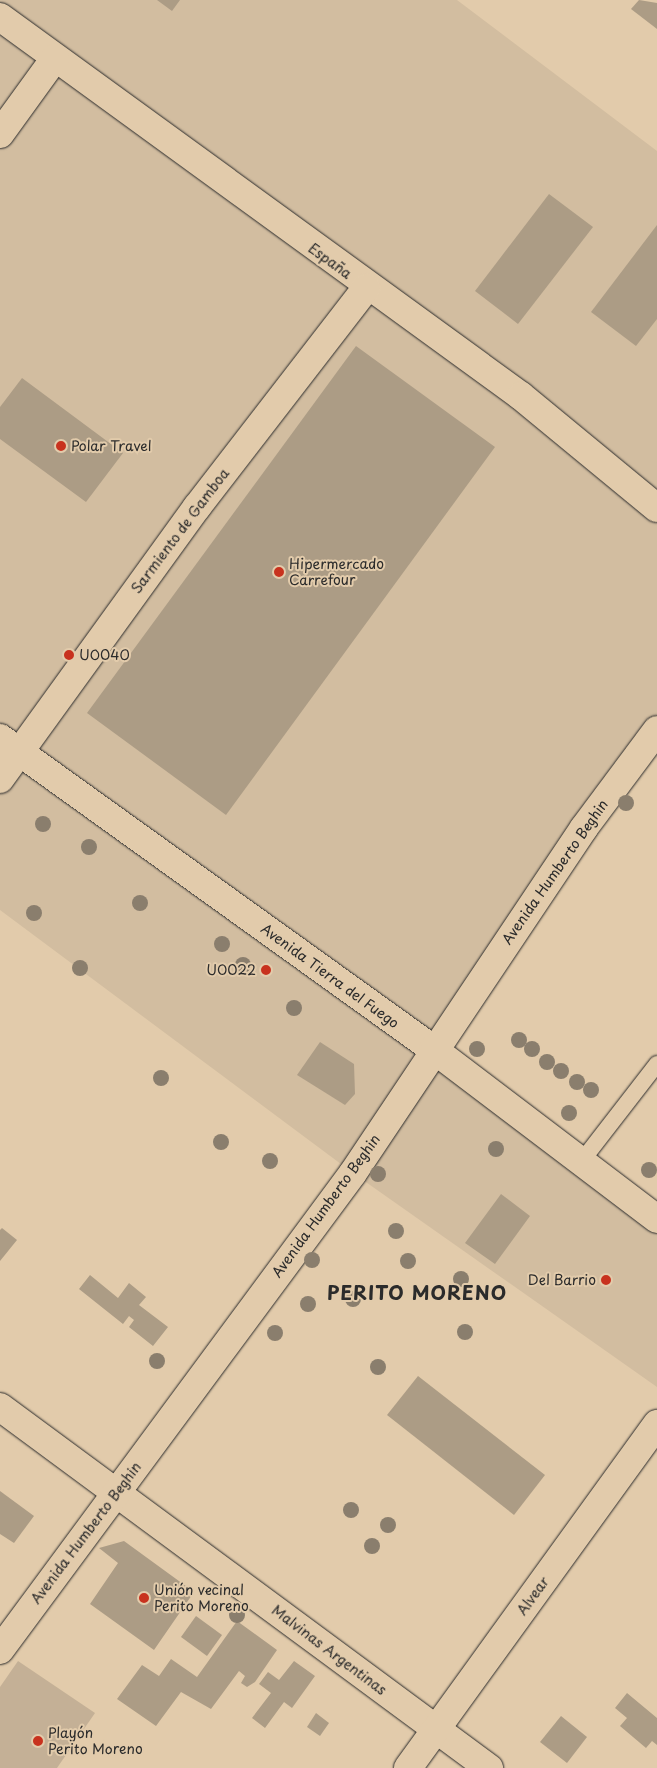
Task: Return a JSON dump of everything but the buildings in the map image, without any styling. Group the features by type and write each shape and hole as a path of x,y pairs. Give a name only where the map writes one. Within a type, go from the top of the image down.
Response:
{"street":[{"name":"España","path":"0,17 366,288 521,396 657,508"},
{"path":"2,128 55,58"},
{"name":"Sarmiento de Gamboa","path":"0,779 10,745 366,288"},
{"name":"Avenida Humberto Beghin","path":"0,1650 353,1173 433,1049 584,828 657,730"},
{"name":"Avenida Tierra del Fuego","path":"10,745 433,1049 657,1219"},
{"name":"Malvinas Argentinas","path":"0,1407 118,1492 489,1768"},
{"name":"Alvear","path":"408,1768 657,1424"}],"lane":[{"path":"581,1162 657,1064"}],"shaded area":[{"path":"0,0 457,0 657,151 657,730 433,1049 657,1219 657,1387 353,1173 0,910"},
{"name":"Playón Perito Moreno","path":"18,1661 95,1713 57,1768 0,1768 0,1687"}],"place":[{"name":"Polar Travel","path":"61,446"},
{"name":"Hipermercado Carrefour","path":"279,572"},
{"name":"U0040","path":"69,655"},
{"name":"U0022","path":"266,970"},
{"name":"Del Barrio","path":"606,1280"},
{"name":"Unión vecinal Perito Moreno","path":"144,1598"},
{"name":"Playón Perito Moreno","path":"38,1741"}],"district":[{"name":"PERITO MORENO","path":"417,1293"}]}
